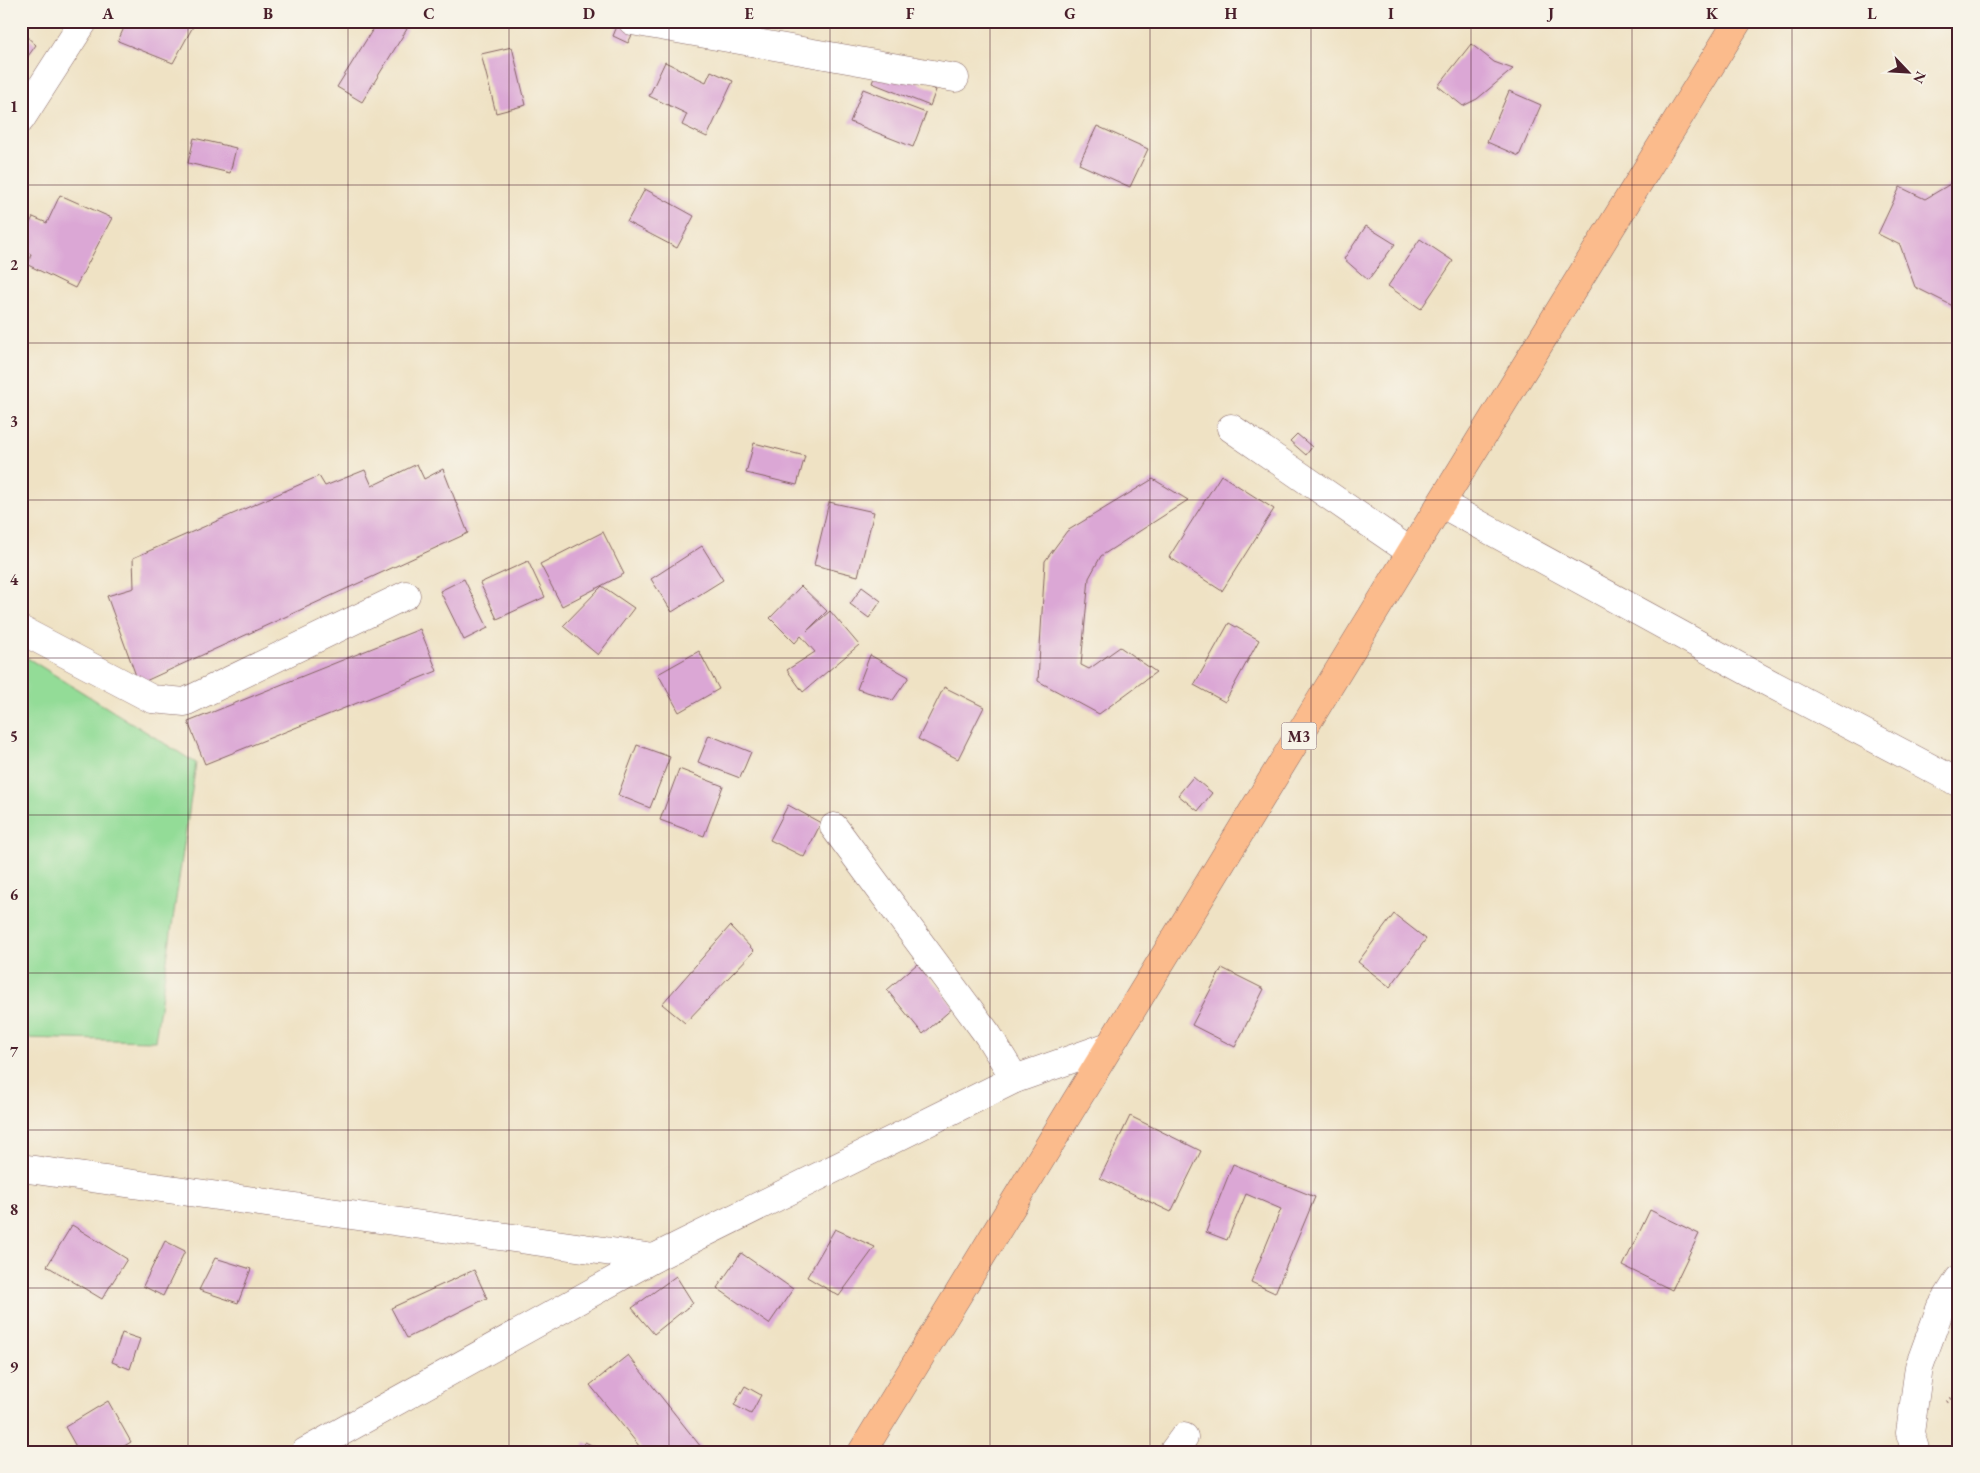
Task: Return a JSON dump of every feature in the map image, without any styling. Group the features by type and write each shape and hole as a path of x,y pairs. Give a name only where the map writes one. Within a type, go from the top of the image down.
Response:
{"highway":[{"name":"M3","path":"862,1452 1411,552 1738,21"}],"street":[{"path":"21,119 84,21"},
{"path":"632,21 955,78"},
{"path":"1231,428 1411,552"},
{"path":"1442,504 1760,678 1959,784"},
{"path":"21,630 152,699 185,702 406,595"},
{"path":"834,827 988,1035 1015,1079"},
{"path":"305,1452 654,1258 1015,1079 1109,1046"},
{"path":"21,1168 654,1258"},
{"path":"1916,1452 1910,1433 1919,1367 1940,1309 1959,1279"}],"green space":[{"path":"21,654 196,763 155,1041 21,1038"}],"building":[{"path":"21,21 30,21 25,35 36,45 21,66"},
{"path":"127,21 196,21 173,63 118,41"},
{"path":"378,21 395,21 407,29 362,102 337,87"},
{"path":"618,24 634,31 628,43 613,36"},
{"path":"1471,44 1494,62 1513,69 1477,99 1463,106 1438,86"},
{"path":"512,47 526,105 496,113 481,54"},
{"path":"665,62 706,82 711,71 733,81 707,137 682,125 687,114 649,96"},
{"path":"878,67 936,90 930,106 872,83"},
{"path":"863,89 926,113 913,147 850,122"},
{"path":"1509,91 1541,105 1519,156 1487,142"},
{"path":"1097,126 1148,149 1130,187 1079,164"},
{"path":"194,138 236,148 230,173 188,163"},
{"path":"1957,180 1959,181 1959,309 1915,287 1900,245 1878,234 1900,187 1925,199"},
{"path":"645,189 694,216 677,248 627,222"},
{"path":"60,195 112,218 75,288 28,265 31,254 21,249 21,241 33,217 47,223"},
{"path":"1366,226 1395,244 1368,280 1344,259"},
{"path":"1420,239 1453,261 1421,309 1388,286"},
{"path":"1297,434 1312,447 1306,455 1290,441"},
{"path":"754,443 805,456 797,485 746,473"},
{"path":"417,464 424,479 443,469 468,533 139,684 107,596 134,588 133,558 319,476 325,486 365,470 372,486"},
{"path":"1221,475 1274,509 1222,591 1169,557"},
{"path":"1153,479 1188,500 1101,556 1089,578 1081,665 1089,669 1120,647 1156,672 1099,714 1038,681 1045,561 1067,531"},
{"path":"829,502 874,512 858,576 814,565"},
{"path":"603,532 624,574 562,606 540,564"},
{"path":"702,546 723,580 672,612 651,579"},
{"path":"528,561 545,597 497,619 480,583"},
{"path":"464,579 488,628 464,640 440,591"},
{"path":"602,586 634,608 598,655 563,626"},
{"path":"801,586 827,611 807,631 830,611 859,645 803,692 787,670 815,652 801,636 795,643 770,618"},
{"path":"862,587 881,601 869,618 850,604"},
{"path":"1229,623 1259,640 1225,702 1194,685"},
{"path":"420,629 437,671 205,764 188,722"},
{"path":"699,651 719,689 679,712 658,674"},
{"path":"870,655 909,677 893,700 857,689"},
{"path":"944,687 984,707 958,759 918,739"},
{"path":"709,735 751,752 740,778 698,762"},
{"path":"637,745 670,757 650,808 618,795"},
{"path":"679,769 723,786 704,836 660,820"},
{"path":"1193,777 1212,793 1198,811 1178,795"},
{"path":"788,805 821,823 804,857 770,840"},
{"path":"1394,914 1426,939 1390,987 1358,962"},
{"path":"730,926 754,951 685,1023 662,1004"},
{"path":"917,964 954,1007 923,1034 887,990"},
{"path":"1222,968 1264,989 1235,1047 1192,1025"},
{"path":"1130,1116 1201,1151 1171,1212 1100,1178"},
{"path":"1233,1164 1315,1197 1275,1293 1251,1282 1281,1209 1246,1194 1227,1240 1206,1232"},
{"path":"1650,1210 1699,1234 1672,1290 1623,1266"},
{"path":"72,1225 127,1259 102,1299 47,1266"},
{"path":"835,1229 875,1247 839,1296 807,1277"},
{"path":"165,1241 185,1251 163,1296 143,1286"},
{"path":"741,1253 793,1289 769,1324 717,1288"},
{"path":"215,1258 251,1269 238,1303 199,1290"},
{"path":"474,1270 487,1298 407,1338 391,1308"},
{"path":"676,1276 693,1303 654,1334 632,1308"},
{"path":"122,1333 140,1339 130,1369 112,1362"},
{"path":"628,1355 705,1452 644,1452 590,1385"},
{"path":"745,1386 761,1395 751,1414 734,1405"},
{"path":"108,1401 131,1442 114,1452 79,1452 65,1427"},
{"path":"585,1442 606,1452 581,1452"}]}
